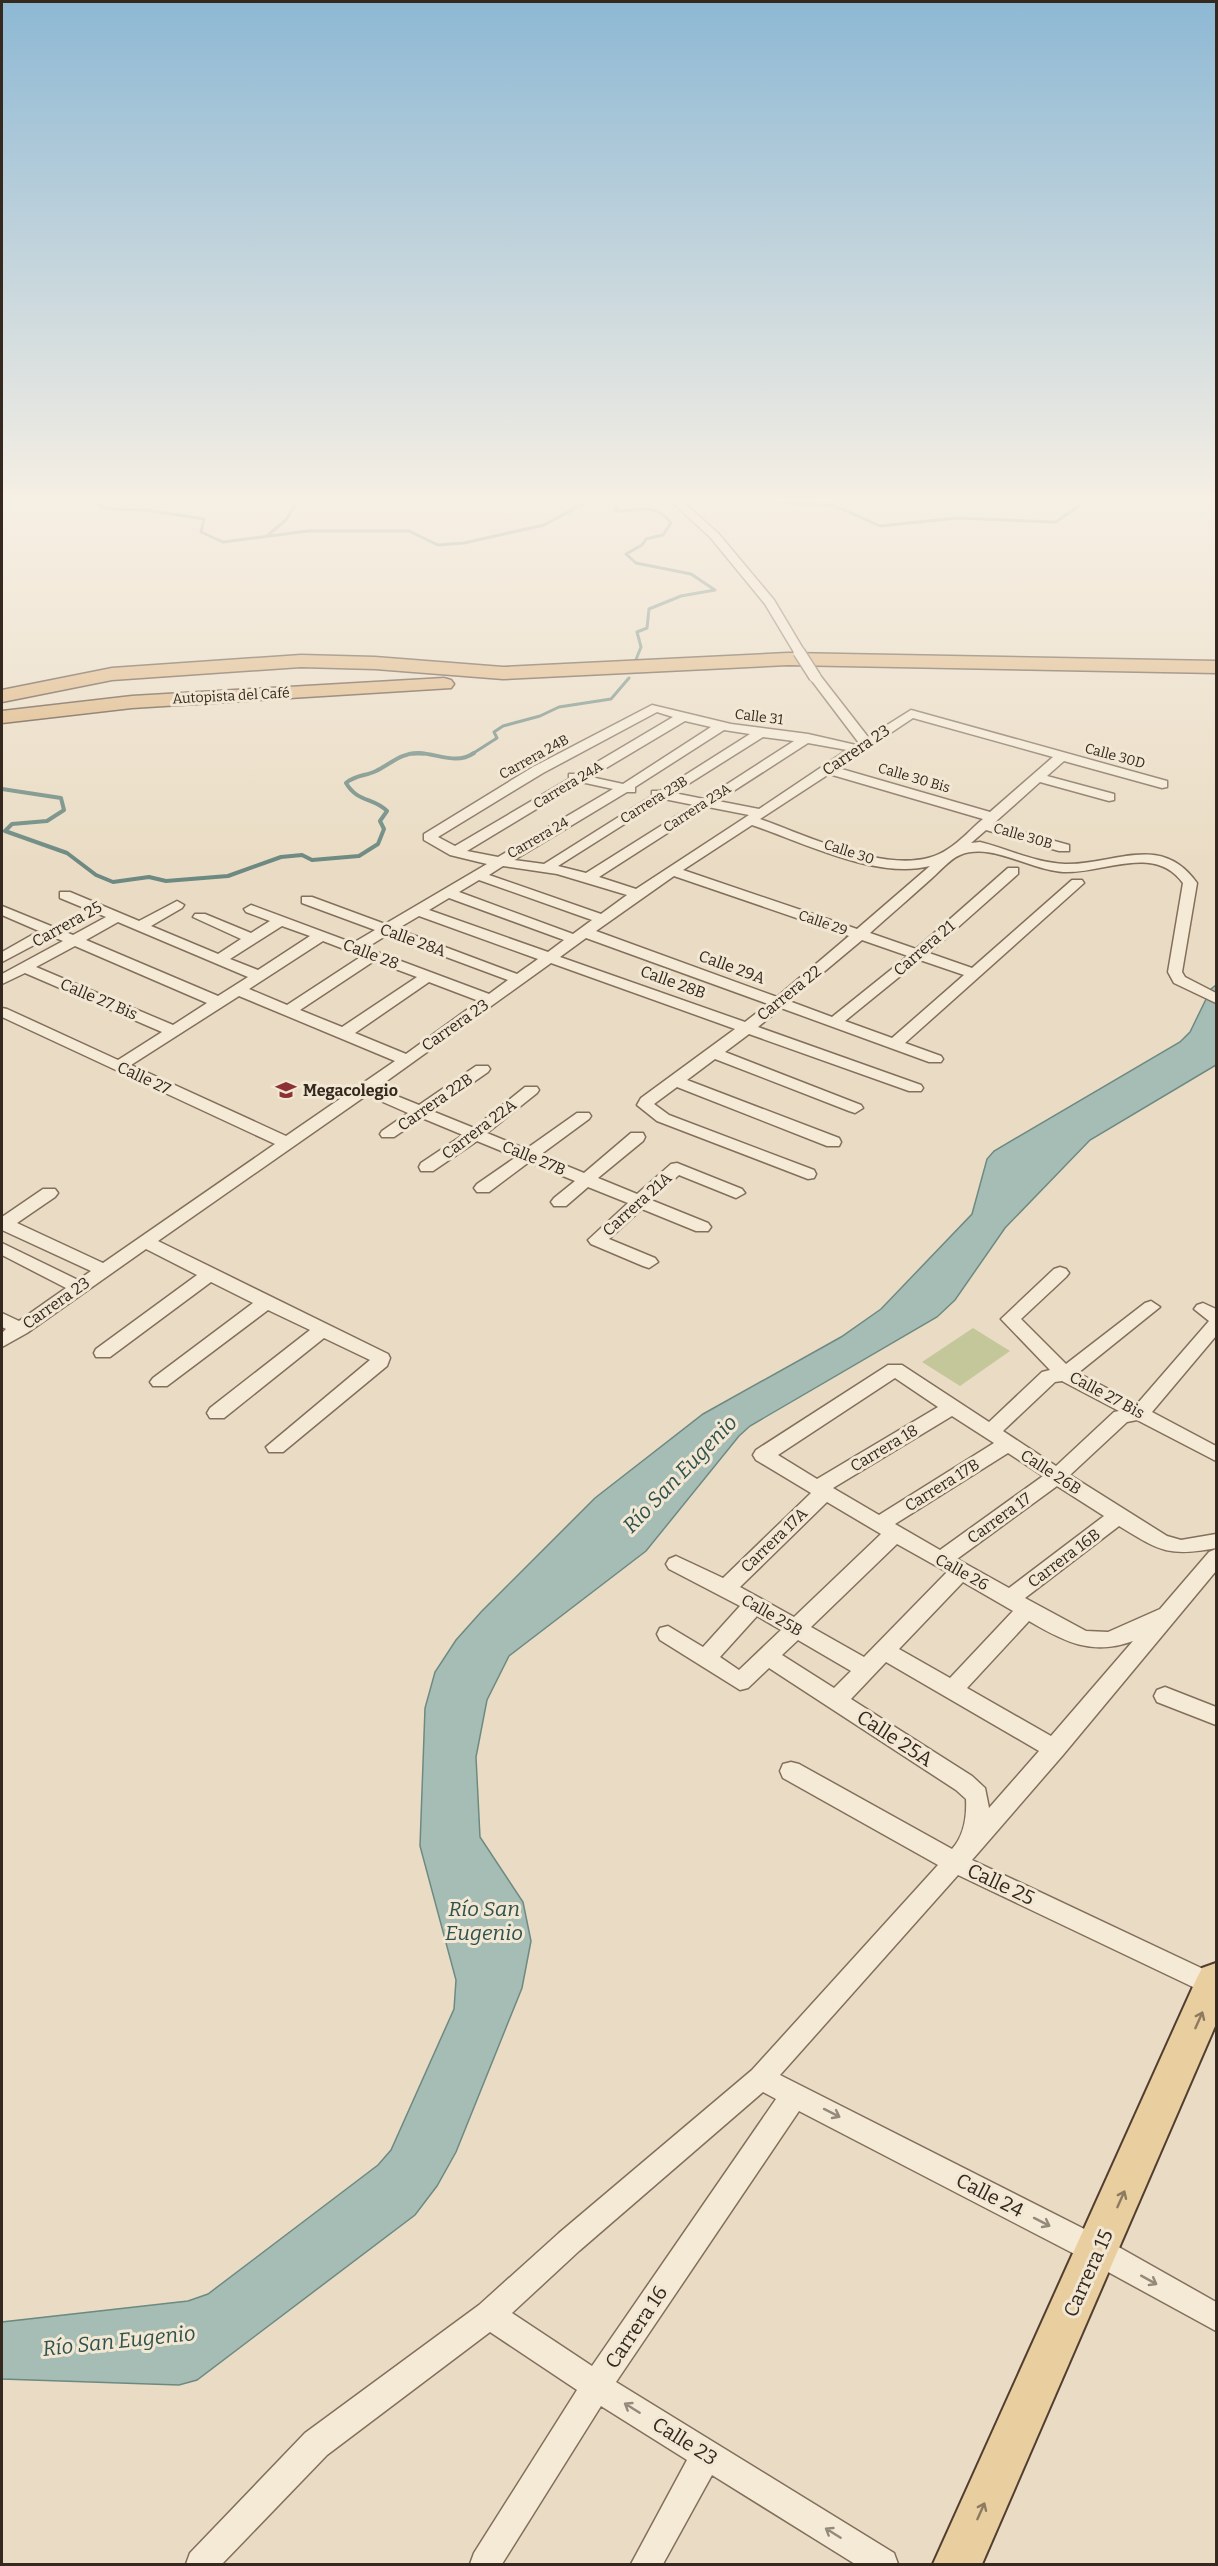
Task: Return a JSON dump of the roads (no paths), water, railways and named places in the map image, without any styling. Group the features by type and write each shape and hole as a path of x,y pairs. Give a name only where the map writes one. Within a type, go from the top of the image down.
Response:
{"highway":[{"name":"Autopista del Café","path":"2,717 132,702 446,676 788,659 1216,667"},
{"name":"Autopista del Café","path":"2,696 112,674 225,664 321,661 446,676 768,666 1216,673"},
{"path":"289,665 446,676 260,690 245,686 240,678 252,669 289,665"},
{"path":"2,696 100,679 190,670 213,675 218,683 216,687 200,693 101,702 2,717"}],"main road":[{"name":"Carrera 15","path":"957,2565 1216,1984"}],"street":[{"path":"782,623 815,677 858,730 862,746"},
{"name":"Calle 31","path":"656,708 720,727 862,746"},
{"name":"Carrera 24B","path":"455,852 438,845 429,837 538,770 656,708"},
{"name":"Carrera 23","path":"2,1341 365,1089 638,894 911,714 1061,757"},
{"name":"Carrera 24A","path":"455,852 682,717"},
{"name":"Carrera 24","path":"356,948 625,788 720,727"},
{"name":"Carrera 23B","path":"526,892 553,869 762,732"},
{"name":"Carrera 23A","path":"587,879 808,738"},
{"name":"Carrera 22","path":"807,1174 663,1118 645,1105 647,1101 778,1003 1061,757"},
{"name":"Calle 30D","path":"1061,757 1162,784"},
{"name":"Calle 30 Bis","path":"827,769 988,821"},
{"name":"Calle 30","path":"538,770 706,803 755,817 888,864 914,865 980,846 1065,868 1145,858 1160,860 1177,868 1186,875 1190,883 1175,972 1179,980 1216,999"},
{"path":"1038,777 1109,797"},
{"name":"Calle 30B","path":"988,821 1064,848"},
{"path":"455,852 553,869 638,894"},
{"name":"Calle 29","path":"672,871 975,974"},
{"name":"Carrera 21","path":"834,1023 918,955 1013,871"},
{"path":"477,875 602,919"},
{"path":"894,1044 1077,882"},
{"path":"447,893 579,935"},
{"path":"65,895 259,976"},
{"name":"Calle 28A","path":"307,900 518,979"},
{"path":"141,926 177,905"},
{"name":"Calle 28","path":"251,909 491,1000"},
{"path":"2,910 219,1002"},
{"name":"Calle 28B","path":"418,911 915,1088"},
{"name":"Carrera 25","path":"2,980 117,917"},
{"path":"200,917 253,939"},
{"path":"220,959 281,920"},
{"path":"2,957 51,930"},
{"name":"Calle 29A","path":"579,935 935,1059"},
{"path":"119,1066 321,936"},
{"path":"288,1011 373,955"},
{"name":"Calle 27 Bis","path":"25,968 174,1031"},
{"path":"344,1034 428,976"},
{"path":"238,990 407,1059"},
{"name":"Calle 27","path":"2,1012 288,1143"},
{"path":"713,1053 855,1108"},
{"name":"Carrera 22B","path":"388,1134 482,1069"},
{"path":"675,1081 833,1142"},
{"name":"Calle 27B","path":"365,1089 702,1227"},
{"name":"Carrera 22A","path":"427,1167 476,1134 531,1090"},
{"path":"483,1188 583,1116"},
{"path":"560,1202 638,1137"},
{"name":"Carrera 21A","path":"650,1262 597,1239 677,1168 735,1193"},
{"path":"3,1224 49,1193"},
{"path":"3,1224 103,1270"},
{"path":"143,1241 377,1355 380,1362 276,1447"},
{"path":"2,1248 79,1288"},
{"path":"103,1353 211,1273"},
{"name":"Calle 27 Bis","path":"1060,1273 1010,1319 1065,1374 1216,1454"},
{"path":"160,1382 266,1302"},
{"path":"999,1438 1049,1376 1065,1374 1151,1307"},
{"path":"2,1319 20,1329"},
{"path":"1140,1413 1216,1325"},
{"path":"217,1413 323,1329"},
{"name":"Calle 26B","path":"763,1455 895,1369 1118,1516 1160,1541 1180,1547 1216,1541"},
{"name":"Carrera 18","path":"821,1491 952,1407"},
{"name":"Carrera 17","path":"941,1560 1057,1476 1121,1417 1140,1413"},
{"name":"Carrera 17B","path":"886,1530 999,1438"},
{"name":"Calle 26","path":"763,1455 886,1530 1091,1641 1107,1640 1125,1634 1170,1613"},
{"name":"Carrera 17A","path":"725,1588 821,1491"},
{"name":"Carrera 16B","path":"951,1691 1019,1604 1118,1516"},
{"path":"668,1634 740,1682 795,1628 886,1530"},
{"path":"201,2565 316,2444 489,2315 569,2242 761,2078 963,1855 1216,1557"},
{"name":"Calle 25B","path":"676,1564 725,1588 866,1669"},
{"path":"836,1700 961,1571"},
{"path":"705,1659 754,1605"},
{"path":"883,1650 1055,1749"},
{"name":"Calle 25A","path":"767,1656 964,1783 977,1795 978,1811 963,1855"},
{"path":"1164,1696 1216,1716"},
{"name":"Calle 25","path":"791,1771 963,1855 1216,1984"},
{"name":"Calle 24","path":"761,2078 1098,2251 1216,2317"},
{"name":"Carrera 16","path":"485,2565 596,2386 795,2094"},
{"name":"Calle 23","path":"489,2315 596,2386 883,2565"},
{"path":"646,2565 707,2454"}],"water":[{"name":"Río San Eugenio","path":"1216,985 1216,1065 1090,1140 1005,1228 955,1300 937,1317 750,1426 739,1436 646,1551 509,1656 487,1700 476,1757 480,1837 523,1902 531,1941 522,1988 456,2152 437,2186 415,2215 197,2380 179,2385 2,2379 2,2322 188,2301 208,2294 378,2165 391,2150 454,2009 456,1980 420,1846 425,1708 435,1672 456,1640 595,1498 703,1414 841,1337 881,1309 972,1214 987,1159 994,1151 1180,1042 1190,1032 1211,989"}],"waterway":[{"path":"635,662 641,647 637,632 647,628 648,623"},
{"path":"473,754 497,738 494,732 503,726 540,716 559,707 611,699 629,678"},
{"path":"2,789 61,798 64,810 47,821 12,824 5,831 67,853 96,875 113,882 149,877 166,881 228,876 281,857 302,855 312,860 359,856 378,844 384,829 380,821 387,811 356,794 346,783 353,778 376,771 408,754 419,753 454,759 473,754"},
{"path":"411,754 424,754"}],"place":[{"name":"Megacolegio","path":"286,1090"}]}
